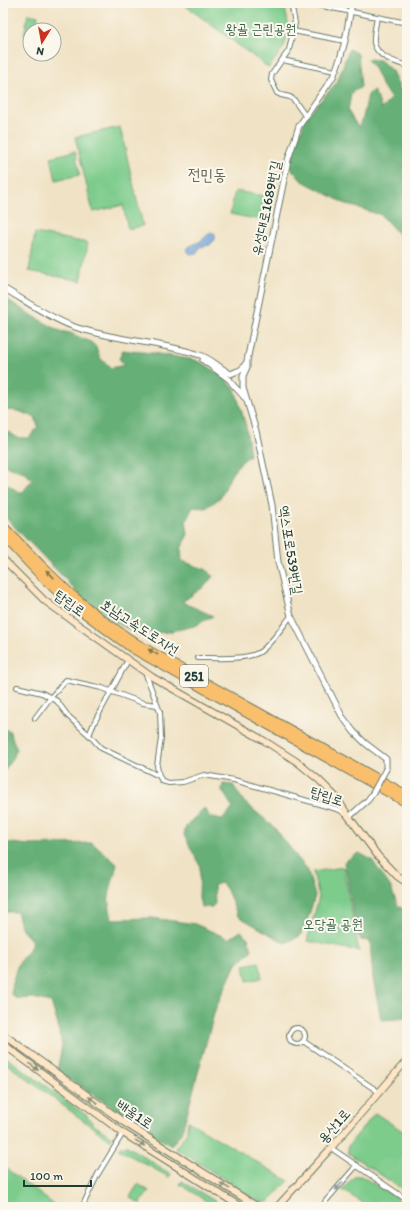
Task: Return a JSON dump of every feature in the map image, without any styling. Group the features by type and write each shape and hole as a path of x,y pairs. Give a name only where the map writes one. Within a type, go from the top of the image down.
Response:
{"highway":[{"name":"호남고속도로지선","path":"3,526 40,565 70,593 103,620 136,642 407,795"},
{"name":"호남고속도로지선","path":"3,535 65,598 99,625 134,649 407,803"}],"main road":[{"name":"탑립로","path":"3,559 45,601 145,672 263,740 296,761 319,780 336,798 349,817"},
{"path":"349,817 378,856 397,876 407,883"},
{"name":"배울1로","path":"3,1034 124,1123 258,1207"},
{"name":"배울1로","path":"3,1044 123,1133 241,1207"},
{"name":"용산1로","path":"277,1207 331,1148 407,1060"}],"street":[{"path":"291,3 295,23 290,50 272,74 271,80 277,93 290,97 294,100 306,117"},
{"path":"307,3 407,23"},
{"path":"321,3 327,7"},
{"name":"유성대로1689번길","path":"243,376 288,160 299,126 333,77 345,41 352,3"},
{"path":"377,17 374,42 376,49 390,60 407,66"},
{"path":"293,31 345,41"},
{"path":"282,60 335,71"},
{"path":"3,288 55,319 78,328 90,332 201,355 230,377 231,383 240,391 247,402"},
{"path":"230,377 241,370 247,361"},
{"path":"238,372 243,376 247,402"},
{"path":"235,386 239,386 243,383"},
{"name":"엑스포로539번길","path":"247,402 256,431 272,505 278,562 291,616 342,716 354,732 365,743 386,759 386,769 373,793 368,800 349,817"},
{"path":"198,658 243,657 258,653 270,642 291,616"},
{"path":"89,735 128,660"},
{"path":"145,672 161,719 161,738 157,759 159,776"},
{"path":"35,718 66,680 102,688 143,703 157,705"},
{"path":"17,687 42,693 51,697 57,701 68,716 101,748 159,776"},
{"name":"탑립로","path":"159,776 162,781 168,783 183,782 204,775 234,780 340,810 349,817"},
{"path":"295,1028 300,1029 304,1033 303,1041 299,1044 292,1043 288,1036 290,1031 295,1028"},
{"path":"303,1041 379,1092"},
{"path":"82,1207 98,1174 123,1133"},
{"path":"331,1148 407,1200"},
{"path":"325,1207 325,1202 357,1166"},
{"path":"404,1207 407,1203"}],"green space":[{"name":"왕골 근린공원","path":"182,3 284,3 289,28 284,47 269,68"},
{"path":"28,14 38,16 37,22 26,22"},
{"path":"349,49 358,54 361,87 351,93 348,111 358,127 363,118 368,95 373,90 381,109 391,99 374,68 367,59 380,60 392,71 407,103 407,242 381,215 346,204 301,180 289,166 306,117 337,82"},
{"path":"120,127 143,226 128,229 123,205 93,212 75,137"},
{"path":"75,151 80,175 56,180 51,157"},
{"path":"235,191 265,196 260,220 230,214"},
{"path":"35,233 88,243 81,281 29,271"},
{"path":"3,297 60,331 70,333 91,342 96,347 100,358 111,368 125,365 119,359 123,350 195,360 206,365 226,379 235,389 246,426 250,455 239,464 231,475 221,497 206,508 193,507 186,521 188,534 181,549 182,561 207,570 213,576 205,586 182,602 213,616 194,626 168,632 138,634 107,618 80,596 3,515 3,482 19,492 23,492 32,480 25,472 10,468 3,464 3,435 8,432 18,438 29,438 38,427 35,417 3,408"},
{"path":"3,730 9,730 17,750 3,773"},
{"path":"223,784 233,785 244,802 273,826 308,871 315,896 308,918 300,936 285,943 238,916 227,890 222,883 214,885 215,904 212,907 201,907 199,897 200,866 184,835 186,826 204,808 210,817 223,819 233,808 222,790"},
{"path":"3,842 29,845 92,843 117,864 108,899 112,919 152,918 195,924 229,939 241,931 248,938 252,950 235,966 215,1010 182,1132 171,1146 57,1071 62,1046 58,1025 51,1002 33,998 17,999 11,994 17,967 28,951 32,941 22,930 17,912 3,912"},
{"path":"359,853 372,860 390,886 398,906 407,911 407,1018 381,1020 373,978 370,941 361,940 357,933 344,862"},
{"name":"오당골 공원","path":"343,867 359,951 307,941 319,897 313,872"},
{"path":"259,962 262,978 247,981 244,965"},
{"path":"3,1055 87,1116 94,1125 111,1136 111,1141 3,1061"},
{"path":"375,1113 407,1134 407,1189 402,1189 348,1153 348,1146"},
{"path":"188,1121 289,1181 268,1202 261,1203 175,1148 186,1134"},
{"path":"121,1146 127,1146 171,1174 169,1177 118,1149"},
{"path":"3,1166 57,1207 3,1207"},
{"path":"355,1176 361,1176 398,1199 398,1207 369,1207 342,1190"},
{"path":"182,1181 218,1203 221,1207 215,1207 180,1184"},
{"path":"138,1184 149,1191 140,1204 130,1197"}],"water":[{"path":"213,232 215,234 215,238 210,245 200,247 197,253 189,254 187,252 187,248"}],"district":[{"name":"전민동","path":"207,174"}]}
